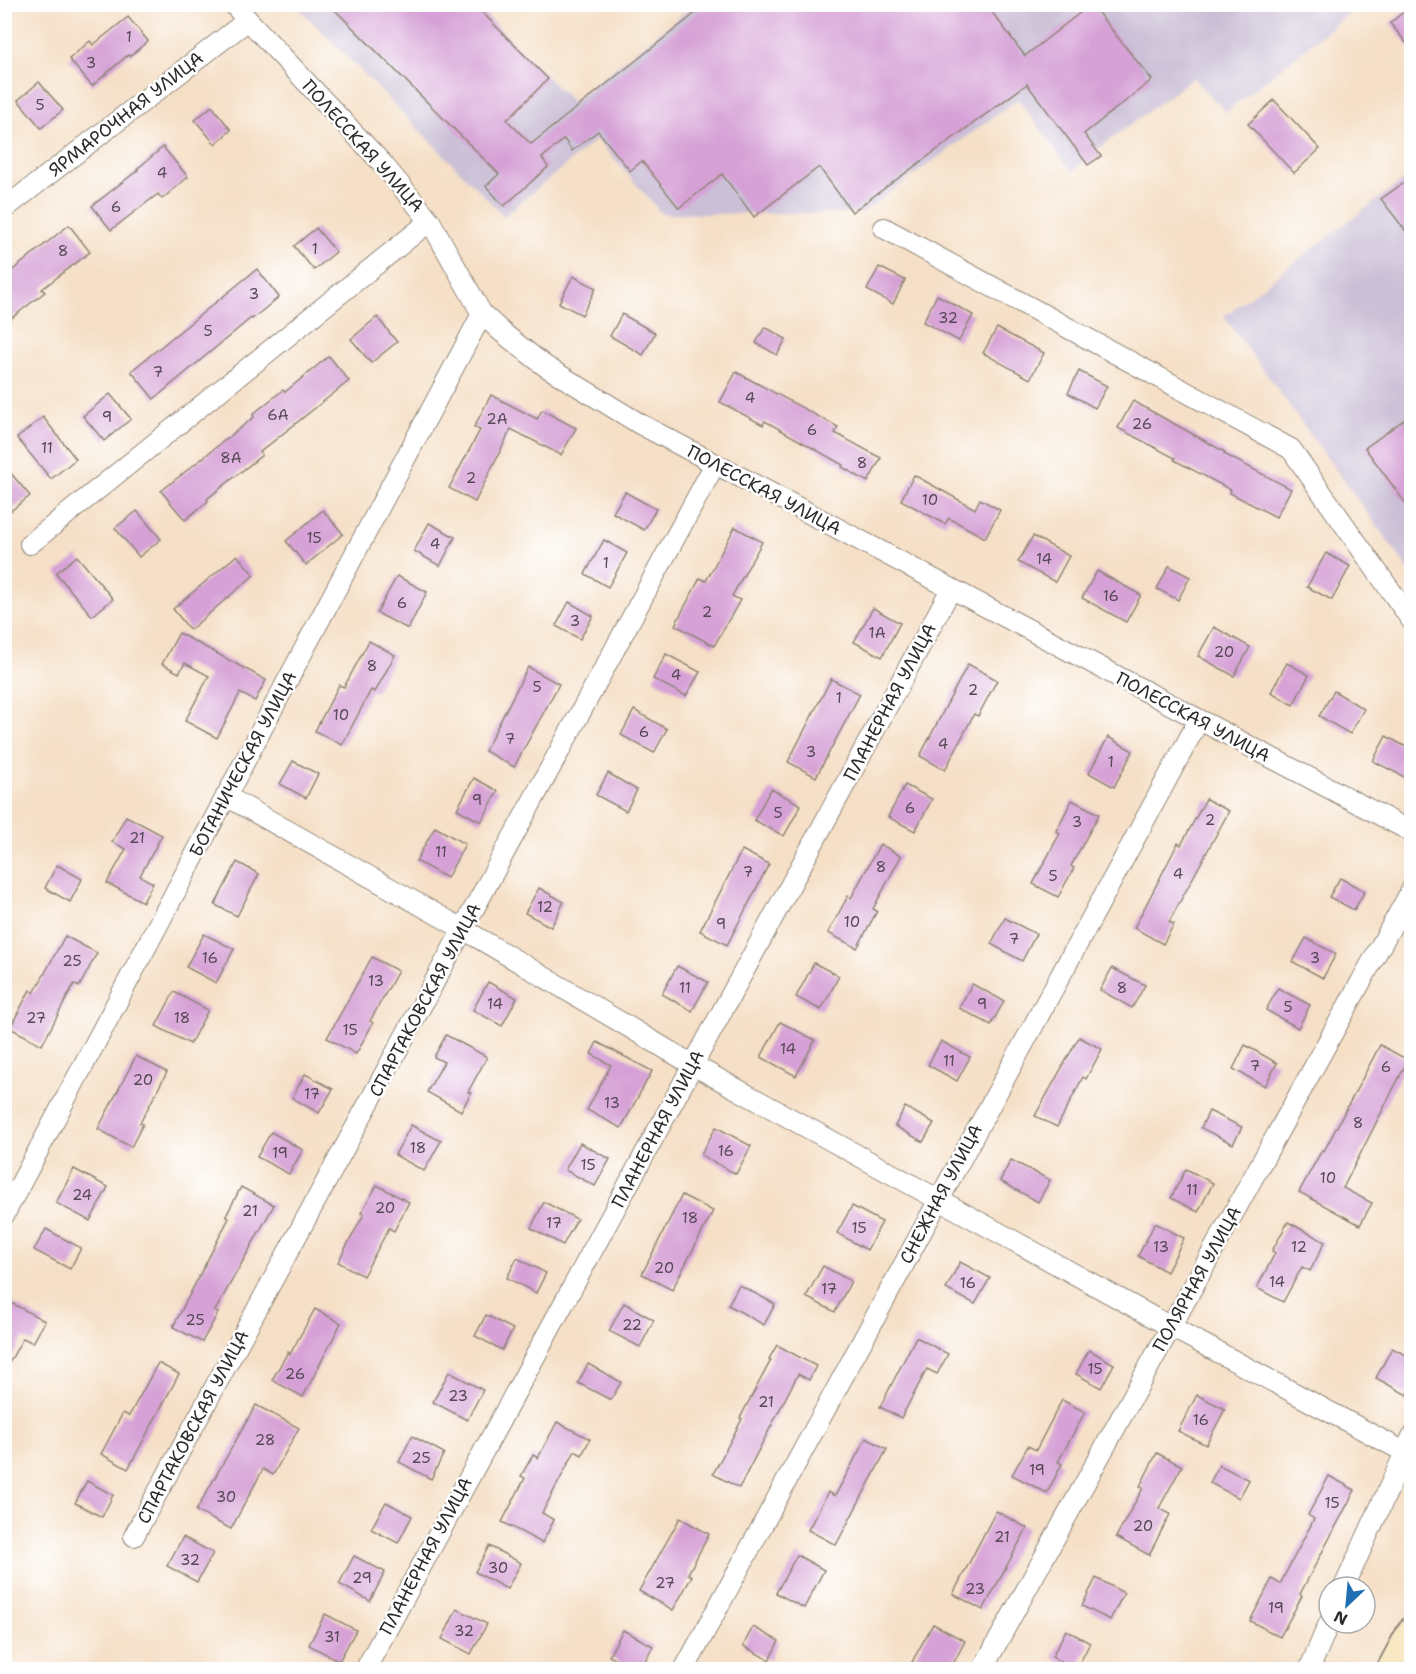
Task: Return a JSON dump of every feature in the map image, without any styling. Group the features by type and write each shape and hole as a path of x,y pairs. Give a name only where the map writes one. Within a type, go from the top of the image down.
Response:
{"main road":[{"path":"1391,1670 1412,1631"}],"street":[{"name":"ПОЛЕССКАЯ УЛИЦА","path":"233,4 381,162 430,221 482,314 545,366 640,424 1412,832"},
{"name":"ЯРМАРОЧНАЯ УЛИЦА","path":"4,208 248,20"},
{"path":"30,544 430,221"},
{"path":"884,228 1291,449 1412,621"},
{"name":"БОТАНИЧЕСКАЯ УЛИЦА","path":"4,1215 482,314"},
{"name":"СПАРТАКОВСКАЯ УЛИЦА","path":"134,1536 715,464"},
{"name":"ПЛАНЕРНАЯ УЛИЦА","path":"365,1670 951,589"},
{"name":"СНЕЖНАЯ УЛИЦА","path":"684,1670 1199,720"},
{"path":"226,796 463,929 693,1065 1171,1327 1409,1448 1350,1575"},
{"name":"ПОЛЯРНАЯ УЛИЦА","path":"982,1670 1412,889"},
{"path":"1309,1670 1324,1635"}],"shaded area":[{"path":"296,5 476,5 572,102 694,5 1359,5 1226,112 1193,78 1095,151 1072,172 1018,99 862,213 662,214 597,139 504,216"},
{"path":"1411,174 1411,573 1224,316"}],"building":[{"path":"329,4 474,4 548,79 507,120 531,144 707,4 986,4 1025,56 1091,4 1152,80 1084,134 1101,156 1088,165 1027,84 852,212 819,167 754,217 722,174 679,208 642,161 630,171 598,131 572,151 564,139 542,158 548,167 504,206 486,186 499,174"},
{"path":"1412,5 1412,50 1390,23"},
{"path":"128,17 148,41 92,86 69,59 90,41 93,45"},
{"path":"39,82 63,110 41,128 18,100"},
{"path":"1274,100 1320,149 1294,173 1248,124"},
{"path":"212,106 231,130 215,144 195,120"},
{"path":"163,147 188,177 162,199 158,194 111,230 92,206"},
{"path":"1412,177 1412,239 1381,199"},
{"path":"69,225 90,252 42,289 45,292 4,324 4,277"},
{"path":"316,228 336,252 314,270 294,246"},
{"path":"879,267 905,280 893,304 867,290"},
{"path":"257,269 279,297 154,399 131,371"},
{"path":"573,276 596,288 582,315 559,303"},
{"path":"937,295 973,315 959,341 923,322"},
{"path":"622,314 655,333 643,355 610,336"},
{"path":"377,317 397,342 371,363 351,339"},
{"path":"765,327 786,339 777,355 756,343"},
{"path":"997,328 1044,353 1030,379 983,353"},
{"path":"329,356 349,381 260,452 262,455 207,499 208,501 185,520 161,491 254,417 253,414 283,390 285,392"},
{"path":"1079,371 1107,386 1095,408 1068,393"},
{"path":"736,372 838,427 835,433 881,458 868,482 842,467 843,465 765,421 763,425 720,402"},
{"path":"110,394 131,419 104,441 83,416"},
{"path":"491,395 537,419 542,410 576,428 561,455 511,429 475,502 449,488 480,430 474,427"},
{"path":"1133,401 1225,452 1224,454 1291,489 1276,517 1230,493 1231,490 1174,460 1175,458 1118,428"},
{"path":"1412,414 1412,512 1365,448"},
{"path":"43,417 76,459 51,479 17,438"},
{"path":"4,465 30,496 4,516"},
{"path":"914,475 975,509 980,499 1000,510 985,538 949,518 945,524 901,500"},
{"path":"625,492 656,509 644,530 613,513"},
{"path":"323,510 343,534 306,565 286,541"},
{"path":"137,511 161,539 139,557 115,528"},
{"path":"429,523 455,537 440,566 414,551"},
{"path":"735,527 762,542 732,596 740,600 714,646 675,625 700,578 706,581"},
{"path":"1033,536 1069,556 1055,582 1018,562"},
{"path":"604,540 627,553 608,587 585,574"},
{"path":"1326,553 1350,566 1332,600 1307,587"},
{"path":"237,555 254,575 190,630 173,609"},
{"path":"77,556 113,599 92,616 56,573"},
{"path":"1169,566 1190,577 1178,600 1157,589"},
{"path":"1097,571 1141,595 1126,622 1082,598"},
{"path":"397,576 427,592 408,629 377,613"},
{"path":"569,602 593,616 580,639 556,626"},
{"path":"873,608 900,623 882,657 854,642"},
{"path":"1214,627 1250,647 1234,676 1198,656"},
{"path":"179,633 266,680 255,701 240,693 217,738 185,721 209,676 185,663 179,673 162,664"},
{"path":"369,641 395,655 375,692 371,690 342,745 315,731 339,685 344,687"},
{"path":"666,654 700,672 686,696 653,679"},
{"path":"1287,663 1309,675 1293,705 1271,692"},
{"path":"968,664 997,680 978,716 974,714 945,770 920,756"},
{"path":"528,667 559,684 514,767 485,751"},
{"path":"831,679 860,694 816,777 788,762"},
{"path":"1334,691 1364,709 1350,734 1319,716"},
{"path":"634,710 667,729 654,753 621,735"},
{"path":"1386,736 1412,750 1412,781 1373,761"},
{"path":"1108,737 1133,751 1114,787 1089,773"},
{"path":"293,761 318,774 306,798 280,784"},
{"path":"608,773 637,790 626,811 596,795"},
{"path":"474,778 498,791 481,822 457,809"},
{"path":"905,785 932,799 915,831 888,817"},
{"path":"771,789 801,805 784,836 754,820"},
{"path":"1206,799 1229,811 1169,922 1174,924 1163,944 1134,928 1178,843 1181,845"},
{"path":"1072,800 1099,814 1071,866 1074,868 1058,897 1033,884 1060,833 1056,831"},
{"path":"126,816 162,835 140,876 153,883 143,902 107,883 126,849 112,842"},
{"path":"435,827 465,844 447,878 416,861"},
{"path":"880,844 901,856 873,909 877,911 857,948 828,933 848,896 851,898"},
{"path":"742,850 769,864 727,945 700,931"},
{"path":"237,862 259,874 237,916 215,905"},
{"path":"57,865 82,879 70,902 45,888"},
{"path":"1340,878 1365,891 1354,910 1329,897"},
{"path":"539,888 564,902 551,927 525,913"},
{"path":"1005,918 1036,934 1022,961 991,944"},
{"path":"204,934 234,949 216,983 186,967"},
{"path":"65,936 97,953 79,987 74,984 42,1045 10,1028 30,990 34,993"},
{"path":"1306,938 1336,954 1323,978 1293,962"},
{"path":"372,957 398,971 370,1021 373,1023 356,1054 327,1038"},
{"path":"814,963 839,976 821,1010 796,997"},
{"path":"677,966 708,982 692,1011 662,994"},
{"path":"1112,968 1145,985 1132,1008 1100,990"},
{"path":"488,982 517,998 502,1026 473,1010"},
{"path":"972,984 1004,1001 991,1025 959,1008"},
{"path":"1278,988 1310,1005 1298,1028 1266,1010"},
{"path":"174,992 208,1010 190,1044 156,1026"},
{"path":"780,1022 815,1040 796,1076 761,1057"},
{"path":"446,1035 487,1057 468,1092 471,1093 461,1111 427,1092 444,1062 434,1057"},
{"path":"1079,1037 1102,1049 1086,1079 1083,1077 1057,1127 1035,1116"},
{"path":"941,1041 970,1057 957,1081 928,1065"},
{"path":"597,1042 652,1071 621,1128 587,1110 611,1065 591,1054"},
{"path":"1245,1045 1277,1063 1265,1086 1233,1069"},
{"path":"1380,1045 1408,1060 1343,1188 1372,1203 1360,1225 1299,1192 1322,1150 1324,1151"},
{"path":"136,1056 167,1072 140,1123 143,1124 131,1147 98,1129"},
{"path":"305,1074 333,1089 319,1113 292,1098"},
{"path":"905,1107 934,1123 923,1142 895,1126"},
{"path":"1209,1111 1242,1127 1233,1144 1201,1128"},
{"path":"411,1125 441,1141 424,1171 395,1155"},
{"path":"716,1127 751,1146 736,1174 701,1155"},
{"path":"271,1132 303,1150 289,1174 257,1157"},
{"path":"580,1143 610,1159 595,1186 565,1170"},
{"path":"1011,1160 1050,1180 1038,1202 1000,1181"},
{"path":"74,1169 108,1187 90,1221 56,1203"},
{"path":"1186,1169 1213,1183 1198,1212 1171,1198"},
{"path":"377,1185 409,1202 394,1231 389,1228 363,1276 338,1262"},
{"path":"241,1187 274,1205 215,1311 218,1313 202,1342 173,1327 229,1218 226,1216"},
{"path":"682,1195 713,1211 672,1290 642,1274"},
{"path":"544,1202 577,1219 563,1245 531,1228"},
{"path":"852,1206 882,1222 867,1250 837,1233"},
{"path":"1288,1222 1325,1242 1310,1271 1302,1267 1283,1302 1257,1288 1275,1253 1272,1251"},
{"path":"1155,1223 1184,1238 1167,1272 1138,1256"},
{"path":"46,1229 81,1248 70,1269 34,1250"},
{"path":"517,1258 546,1273 536,1293 507,1278"},
{"path":"960,1262 990,1278 975,1304 946,1289"},
{"path":"823,1266 851,1281 835,1312 806,1297"},
{"path":"739,1285 775,1304 764,1325 728,1305"},
{"path":"4,1299 45,1321 33,1343 23,1338 4,1372"},
{"path":"624,1303 654,1320 640,1347 609,1331"},
{"path":"315,1309 341,1323 303,1397 272,1380 288,1352 290,1354"},
{"path":"486,1315 513,1329 502,1350 475,1336"},
{"path":"916,1337 948,1354 937,1374 927,1369 901,1418 880,1407"},
{"path":"777,1345 816,1366 809,1380 798,1374 739,1488 713,1474"},
{"path":"1392,1348 1412,1358 1412,1386 1407,1395 1376,1378"},
{"path":"1089,1350 1114,1364 1101,1388 1076,1374"},
{"path":"158,1363 179,1374 128,1469 101,1454 123,1413 129,1416"},
{"path":"588,1364 621,1382 611,1400 578,1383"},
{"path":"449,1372 483,1390 467,1420 433,1402"},
{"path":"1197,1395 1225,1409 1206,1445 1178,1431"},
{"path":"1062,1400 1085,1412 1058,1462 1062,1464 1047,1493 1012,1475 1028,1446 1036,1450"},
{"path":"256,1405 299,1428 273,1475 263,1469 231,1529 196,1511"},
{"path":"557,1422 590,1439 582,1455 575,1451 542,1513 554,1520 542,1543 502,1522 525,1478 521,1476 533,1455 538,1458"},
{"path":"412,1436 444,1453 431,1479 399,1462"},
{"path":"866,1438 887,1449 836,1545 808,1530 828,1492 835,1496"},
{"path":"1157,1453 1182,1466 1159,1508 1170,1514 1149,1555 1116,1537 1143,1488 1140,1486"},
{"path":"1219,1465 1249,1480 1239,1498 1210,1483"},
{"path":"1329,1476 1355,1490 1280,1637 1250,1621 1272,1579 1280,1584 1314,1519 1308,1515"},
{"path":"87,1481 113,1495 102,1517 75,1503"},
{"path":"386,1502 412,1516 398,1543 371,1529"},
{"path":"996,1511 1027,1528 983,1610 953,1594"},
{"path":"680,1518 709,1534 688,1574 692,1576 673,1610 639,1591"},
{"path":"183,1537 213,1553 197,1582 167,1566"},
{"path":"489,1546 521,1563 507,1589 475,1572"},
{"path":"797,1555 824,1570 804,1608 776,1593"},
{"path":"354,1556 385,1572 370,1601 339,1584"},
{"path":"1096,1578 1124,1593 1110,1620 1082,1606"},
{"path":"457,1609 487,1624 471,1654 442,1639"},
{"path":"325,1614 356,1630 339,1661 309,1645"},
{"path":"933,1624 965,1641 950,1670 925,1670 912,1662"},
{"path":"753,1627 779,1641 769,1660 743,1646"},
{"path":"623,1630 653,1646 640,1670 634,1670 609,1656"},
{"path":"1066,1630 1090,1643 1076,1670 1052,1657"}]}
